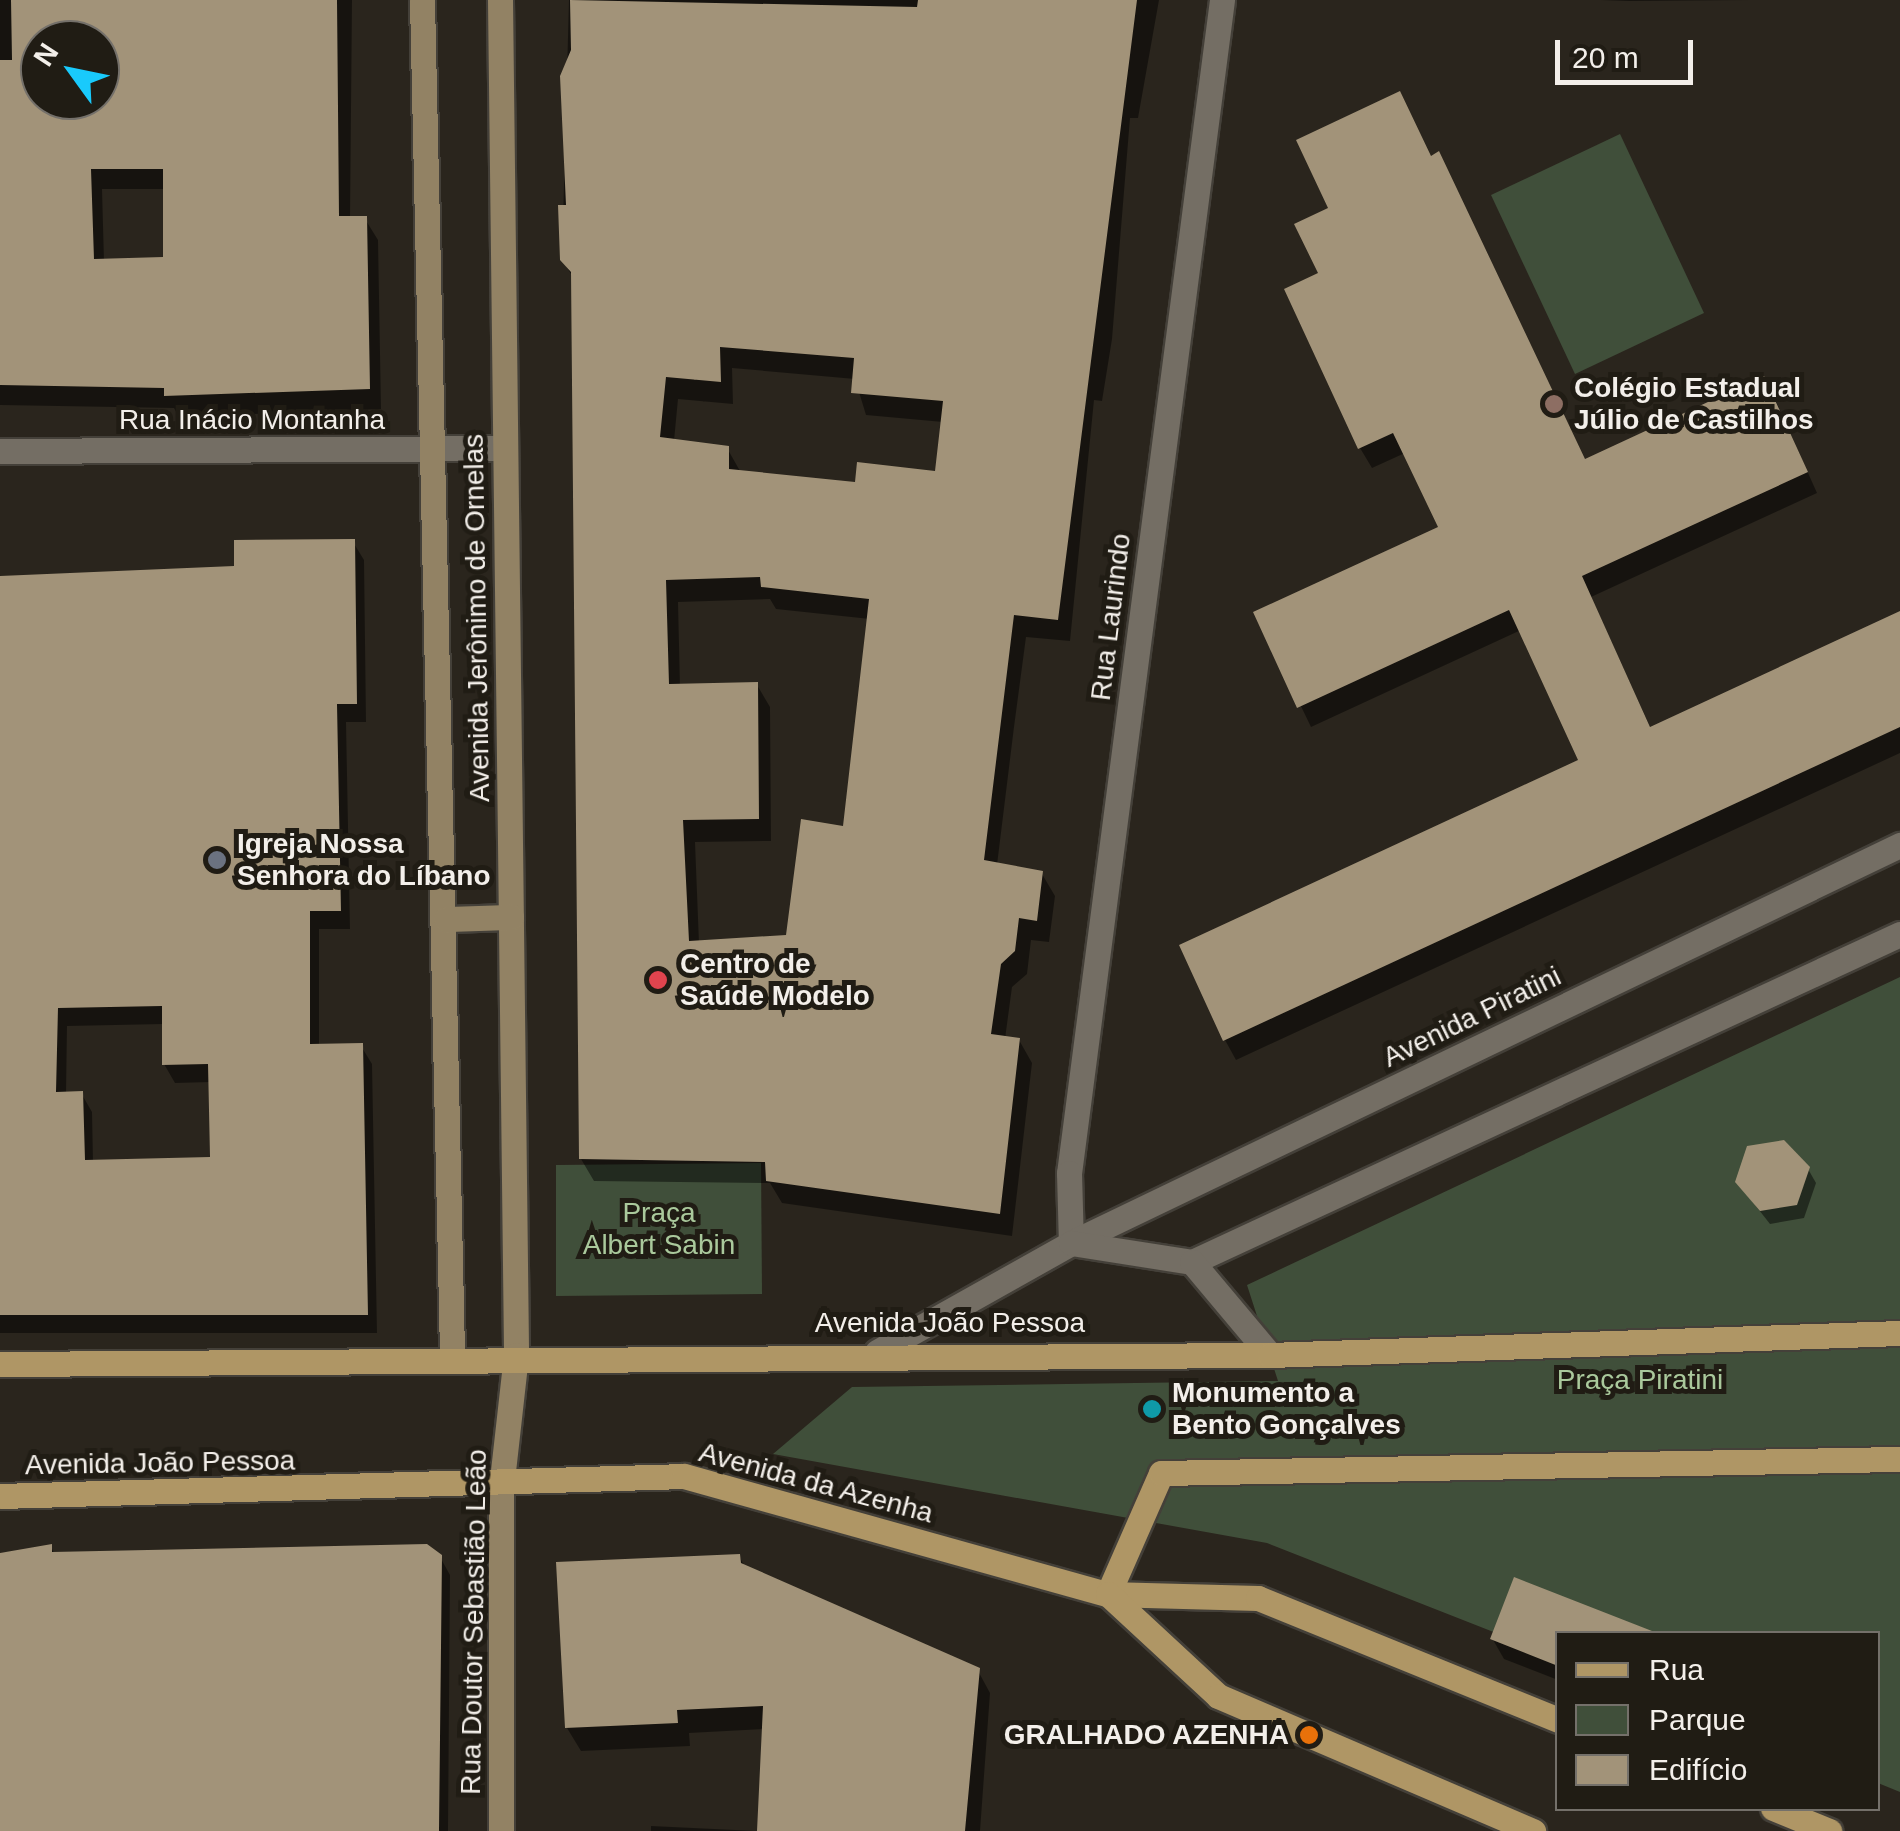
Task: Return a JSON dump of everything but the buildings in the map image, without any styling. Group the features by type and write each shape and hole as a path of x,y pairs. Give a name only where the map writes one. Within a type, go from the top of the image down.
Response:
{"main road":[{"name":"Avenida João Pessoa","path":"0,1364 452,1354 1270,1355 1900,1333"},
{"path":"1108,1594 1162,1472 1900,1459"},
{"name":"Avenida da Azenha","path":"501,1488 684,1476 1108,1594 1258,1598 1555,1719"},
{"name":"Avenida João Pessoa","path":"0,1496 501,1488"},
{"name":"Avenida da Azenha","path":"1108,1594 1218,1696 1534,1831"},
{"path":"1781,1811 1829,1831"}],"street":[{"name":"Avenida Jerônimo de Ornelas","path":"422,0 438,450 452,1354"},
{"name":"Avenida Jerônimo de Ornelas","path":"500,0 516,1355"},
{"name":"Rua Laurindo","path":"1070,1243 1069,1173 1222,0"},
{"name":"Rua Inácio Montanha","path":"0,451 505,448"},
{"name":"Avenida Piratini","path":"877,1352 1070,1243 1900,845"},
{"path":"446,920 511,917"},
{"path":"1070,1243 1192,1262 1900,934"},
{"path":"1192,1262 1270,1355"},
{"name":"Rua Doutor Sebastião Leão","path":"501,1831 501,1488 516,1355"}],"green space":[{"path":"1620,134 1704,313 1575,374 1491,195"},
{"name":"Praça Piratini","path":"1900,977 1900,1792 1880,1784 1880,1631 1555,1631 1555,1656 1267,1543 773,1454 852,1387 1278,1381 1247,1285"},
{"name":"Praça Albert Sabin","path":"761,1163 762,1294 556,1296 556,1165"}],"place":[{"name":"Colégio Estadual Júlio de Castilhos","path":"1554,404"},
{"name":"Igreja Nossa Senhora do Líbano","path":"217,860"},
{"name":"Centro de Saúde Modelo","path":"658,980"},
{"name":"Monumento a Bento Gonçalves","path":"1152,1409"},
{"name":"GRALHADO AZENHA","path":"1309,1735"}]}
